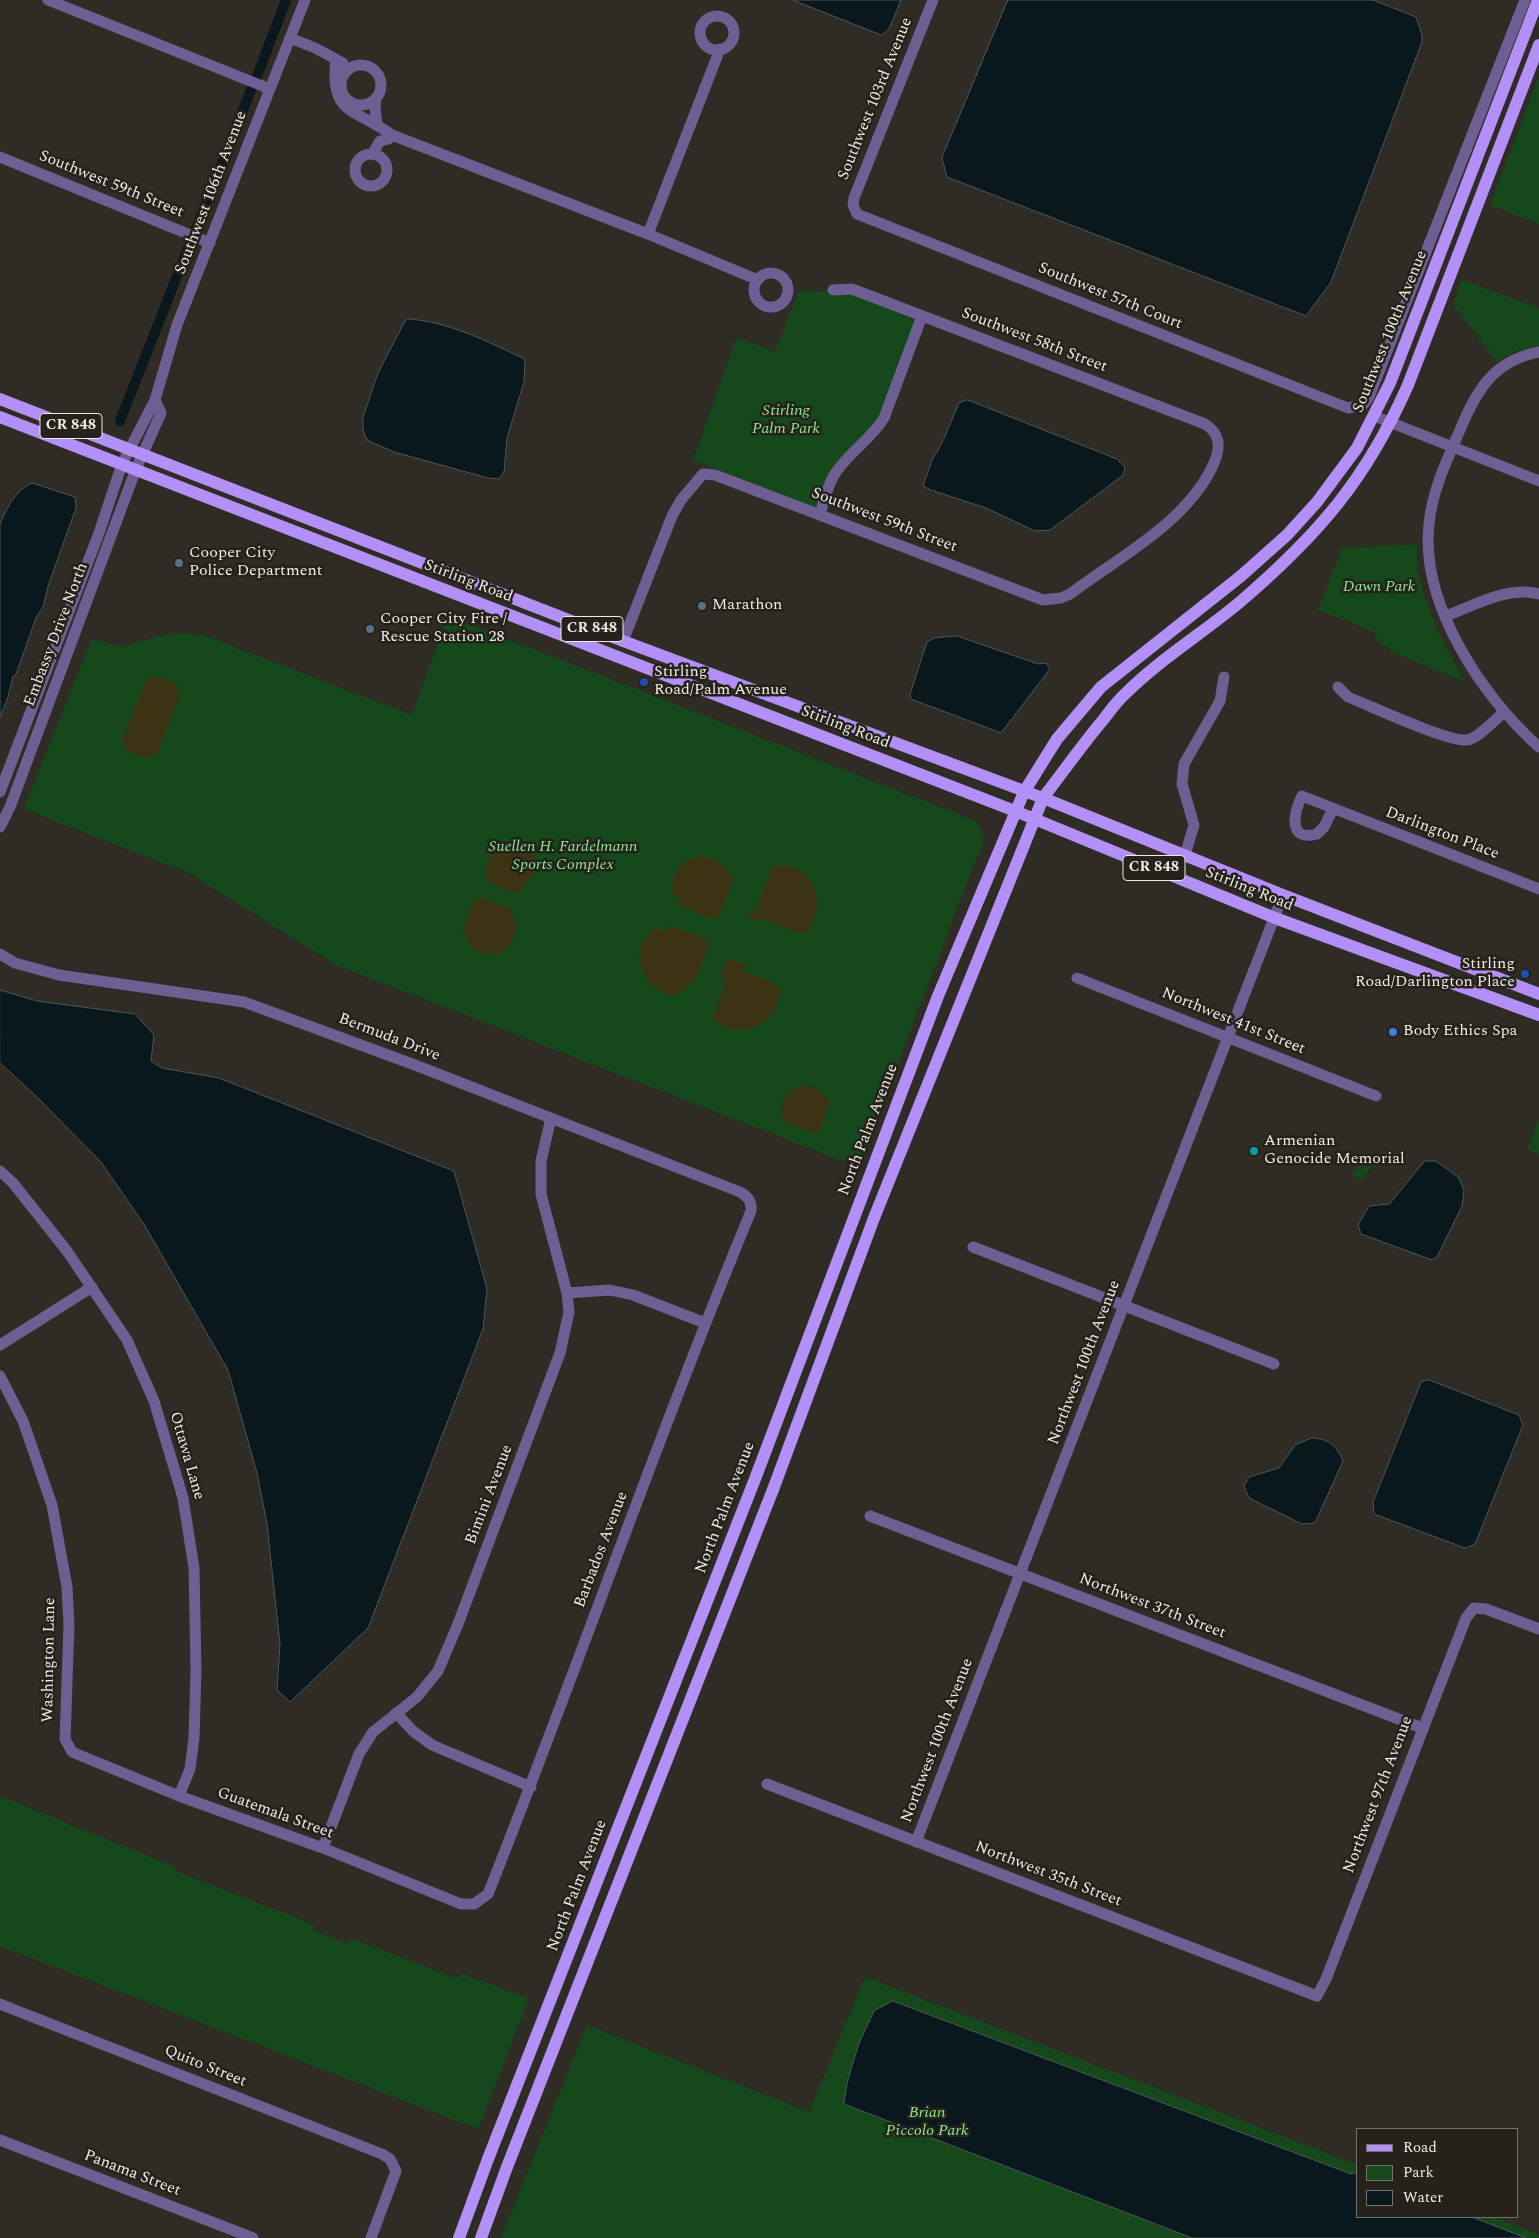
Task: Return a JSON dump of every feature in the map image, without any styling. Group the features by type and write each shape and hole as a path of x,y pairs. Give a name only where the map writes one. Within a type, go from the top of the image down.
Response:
{"main road":[{"name":"Southwest 100th Avenue","path":"1024,792 1057,739 1101,687 1241,576 1287,535 1317,502 1357,448 1374,416 1409,334 1538,0"},
{"name":"Southwest 100th Avenue","path":"1043,798 1069,761 1124,694 1168,657 1240,602 1310,537 1354,484 1390,423 1408,385 1539,45"},
{"name":"Stirling Road","path":"0,399 623,641 1043,798 1283,895 1539,994"},
{"name":"Stirling Road","path":"0,417 1014,811 1275,918 1539,1015"},
{"name":"North Palm Avenue","path":"460,2238 488,2159 792,1382 908,1075 1014,811 1024,792"},
{"path":"481,2238 810,1389 874,1218 1043,798"},
{"path":"792,1382 810,1389"},
{"path":"541,2027 559,2034"}],"street":[{"path":"48,0 270,89"},
{"name":"Southwest 106th Avenue","path":"122,464 137,452 161,413 156,400 178,325 305,0"},
{"name":"Southwest 103rd Avenue","path":"854,210 854,198 933,0"},
{"name":"Southwest 100th Avenue","path":"1356,408 1363,405 1369,397 1525,0"},
{"path":"290,38 316,48 336,60 353,66 366,65 377,73 381,85 376,98 377,124"},
{"path":"648,234 720,49"},
{"path":"336,60 343,74"},
{"path":"336,60 333,80 339,101 350,111 377,124"},
{"path":"353,66 343,74 340,87 346,99 352,103 365,104 376,98"},
{"path":"365,104 368,113 390,137 648,234 758,280"},
{"path":"373,154 380,141 390,137"},
{"path":"384,160 373,154 363,156 356,164 355,174 361,183 371,186 382,183 387,174 384,160 391,146 390,137"},
{"name":"Southwest 59th Street","path":"0,157 210,243"},
{"name":"Southwest 57th Court","path":"854,210 862,217 1165,337 1331,402 1348,408 1356,408"},
{"name":"Southwest 58th Street","path":"833,290 852,289 1204,424 1213,430 1220,444 1214,463 1201,488 1187,506 1159,529 1070,594 1052,600"},
{"path":"820,514 832,478 841,465 875,433 884,418 922,316"},
{"path":"1539,352 1526,355 1508,363 1482,386 1468,409 1433,502 1428,539 1429,559 1437,593 1467,661 1503,713 1539,747"},
{"path":"1374,416 1539,481"},
{"name":"Embassy Drive North","path":"0,827 10,807 136,469 137,452"},
{"name":"Embassy Drive North","path":"0,792 99,533 122,464"},
{"name":"Southwest 59th Street","path":"623,641 672,516 681,500 704,474 715,475 820,514 1031,596 1043,600 1052,600"},
{"path":"1446,616 1510,593 1524,591 1539,594"},
{"path":"1185,855 1194,825 1182,784 1184,764 1220,701 1224,677"},
{"path":"1338,687 1348,697 1450,738 1468,740 1489,727 1503,713"},
{"name":"Darlington Place","path":"1333,810 1539,889"},
{"name":"Northwest 100th Avenue","path":"916,1842 1283,895"},
{"name":"Bermuda Drive","path":"0,954 15,964 59,975 244,1002 321,1029 740,1192 750,1201"},
{"name":"Northwest 41st Street","path":"1078,978 1376,1096"},
{"name":"Bimini Avenue","path":"323,1848 359,1754 373,1732 417,1697 438,1671 458,1624 560,1353 569,1312 568,1293 541,1194 541,1161 551,1118"},
{"name":"Ottawa Lane","path":"0,1171 13,1183 92,1287 127,1340 154,1401 183,1498 194,1568 196,1670 194,1738 190,1769 179,1796"},
{"name":"Barbados Avenue","path":"474,1904 488,1894 531,1787 705,1323 751,1211 750,1201"},
{"path":"974,1247 1274,1364"},
{"path":"0,1344 92,1287"},
{"path":"568,1293 610,1290 633,1296 705,1323"},
{"name":"Washington Lane","path":"0,1376 23,1421 52,1505 67,1586 69,1625 65,1739 68,1747"},
{"name":"Northwest 37th Street","path":"870,1516 1422,1728"},
{"name":"Northwest 97th Avenue","path":"1317,1996 1326,1979 1466,1618 1474,1608 1486,1609 1539,1629"},
{"path":"396,1713 413,1731 432,1745 531,1787"},
{"name":"Guatemala Street","path":"68,1747 77,1756 179,1796 323,1848 461,1904 474,1904"},
{"name":"Northwest 35th Street","path":"767,1784 1317,1996"},
{"name":"Quito Street","path":"0,2004 382,2154 390,2159 396,2171 394,2180 371,2238"},
{"name":"Panama Street","path":"0,2140 240,2236 253,2238"}],"green space":[{"path":"1539,77 1539,224 1490,205"},
{"path":"1462,280 1539,308 1539,346 1514,352 1497,362 1453,304"},
{"name":"Stirling Palm Park","path":"852,289 922,316 880,425 841,465 821,511 693,460 737,337 775,352 798,292"},
{"name":"Dawn Park","path":"1417,544 1418,571 1425,599 1444,643 1466,682 1394,653 1375,639 1377,633 1318,610 1342,548"},
{"name":"Suellen H. Fardelmann Sports Complex","path":"448,616 976,821 984,839 858,1167 336,965 189,873 24,809 92,639 122,647 170,633 203,635 412,715"},
{"path":"1539,1119 1539,1154 1527,1149"},
{"path":"1361,1159 1372,1164 1363,1181 1352,1175"},
{"path":"0,1796 176,1867 175,1871 315,1925 313,1930 347,1944 350,1938 459,1979 461,1973 529,1999 478,2129 0,1946"},
{"name":"Brian Piccolo Park","path":"865,1977 1356,2164 1356,2218 1495,2218 1539,2235 1539,2238 501,2238 587,2025 809,2112"}],"sand":[{"path":"159,676 176,684 180,695 158,752 154,755 142,757 127,750 123,743 124,736 145,682 151,677"},
{"path":"514,841 522,844 530,850 536,859 535,874 517,894 488,882 485,872 495,843 501,845 503,842"},
{"path":"702,856 717,860 729,871 728,875 734,877 720,915 713,919 676,904 679,897 673,895 673,880 679,868 688,860"},
{"path":"772,866 787,866 799,870 814,887 817,899 816,911 812,923 804,935 760,918 754,921 750,918 750,913 756,909"},
{"path":"482,898 513,910 510,916 515,917 516,929 513,939 508,947 500,952 492,954 482,953 474,948 466,939 468,935 462,933 473,902"},
{"path":"668,925 706,939 708,948 694,984 689,982 683,992 674,995 666,994 651,984 642,968 640,959 641,948 654,928 665,932"},
{"path":"732,959 746,965 744,971 780,986 779,998 775,1009 767,1019 757,1026 733,1030 722,1026 713,1017 726,980 720,976 726,962"},
{"path":"807,1085 821,1091 830,1101 820,1130 812,1133 785,1122 782,1115 783,1103 789,1093 800,1086"}],"water":[{"path":"793,0 901,0 889,29 882,35"},
{"path":"1008,0 1373,0 1416,17 1422,35 1422,42 1331,282 1306,316 947,177 942,158"},
{"path":"409,319 454,328 525,359 524,382 507,438 504,472 499,479 488,478 394,452 367,440 363,430 363,417 378,373 405,321"},
{"path":"968,400 1117,459 1125,467 1123,475 1050,530 1035,531 986,508 931,490 923,486 932,460 943,441 959,403"},
{"path":"32,483 75,497 76,508 49,583 43,607 36,618 0,717 0,524 16,495"},
{"path":"957,636 1038,664 1046,663 1050,669 1001,733 911,699 910,694 927,642 934,638"},
{"path":"0,990 37,1001 135,1014 154,1035 151,1061 162,1068 219,1078 454,1171 487,1289 483,1329 368,1628 290,1702 277,1690 280,1644 267,1524 257,1473 228,1370 145,1226 101,1162 38,1098 0,1063"},
{"path":"1425,1161 1436,1161 1458,1177 1464,1190 1462,1206 1437,1257 1432,1260 1361,1234 1358,1225 1369,1206 1389,1204"},
{"path":"1429,1380 1519,1415 1523,1425 1475,1544 1465,1548 1374,1514 1373,1502 1421,1382"},
{"path":"1312,1438 1327,1441 1335,1447 1343,1461 1315,1523 1302,1524 1249,1498 1244,1486 1249,1477 1279,1468 1295,1445"},
{"path":"893,2001 1351,2174 1356,2173 1356,2218 1475,2218 1526,2238 1192,2238 844,2104 847,2083 859,2043 874,2011"}],"waterway":[{"path":"257,76 286,0"},
{"path":"196,229 251,90"},
{"path":"120,421 190,243"}],"place":[{"name":"Cooper City Police Department","path":"179,563"},
{"name":"Marathon","path":"702,606"},
{"name":"Cooper City Fire / Rescue Station 28","path":"370,629"},
{"name":"Stirling Road/Palm Avenue","path":"644,682"},
{"name":"Stirling Road/Darlington Place","path":"1525,974"},
{"name":"Body Ethics Spa","path":"1393,1032"},
{"name":"Armenian Genocide Memorial","path":"1254,1151"}]}
